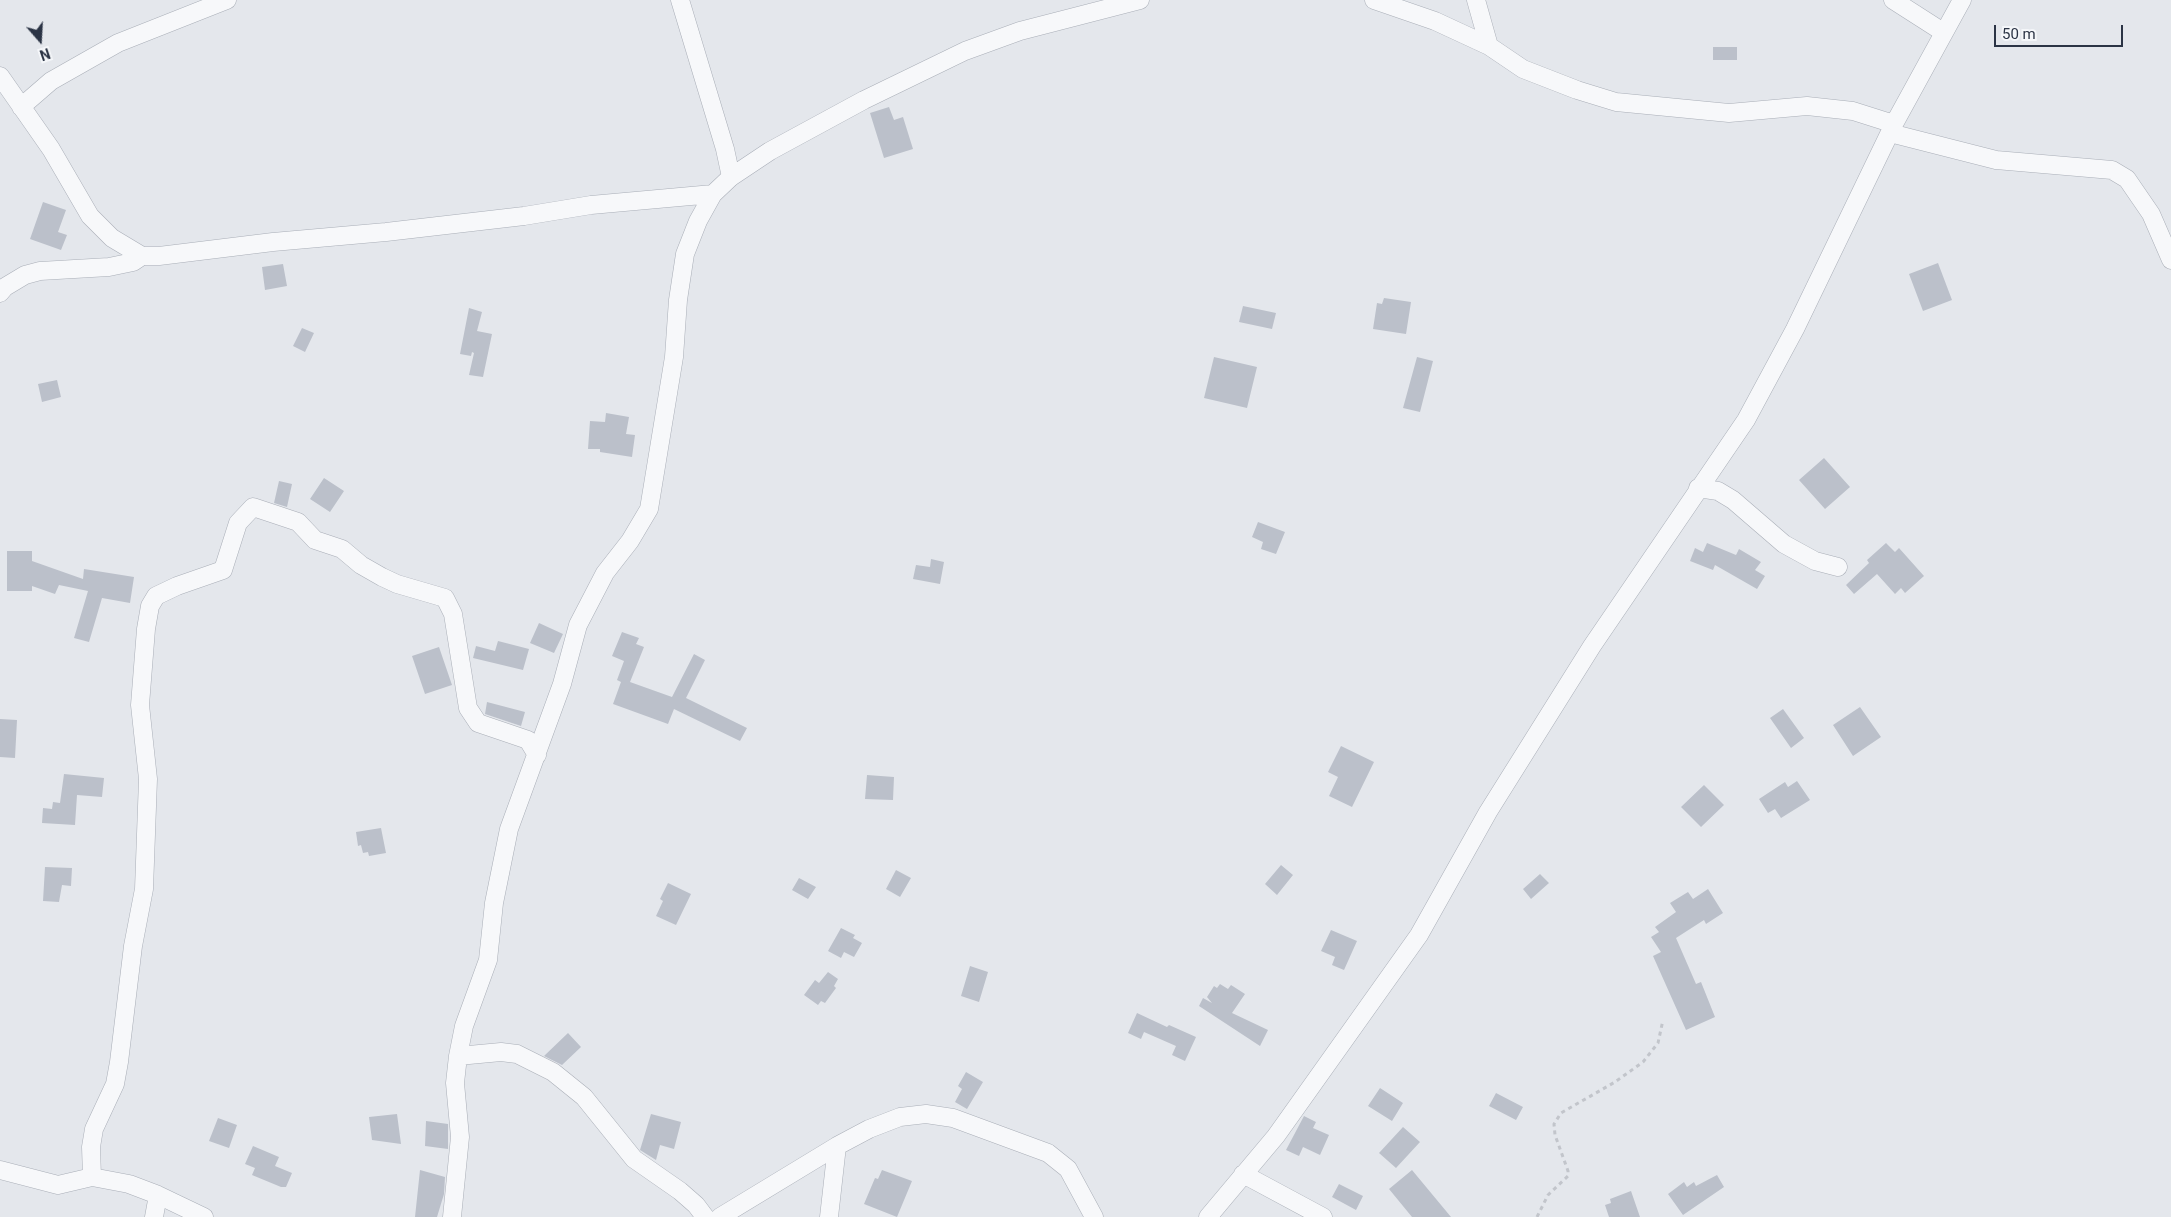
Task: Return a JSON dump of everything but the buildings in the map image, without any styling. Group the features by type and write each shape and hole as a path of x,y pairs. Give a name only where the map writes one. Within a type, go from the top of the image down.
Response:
{"street":[{"path":"21,107 51,81 118,43 227,0"},
{"path":"680,0 725,148 731,176"},
{"path":"452,1217 460,1137 454,1083 464,1026 488,960 494,903 509,829 562,684 578,625 605,573 630,541 648,510 674,357 678,300 685,254 698,221 713,194 731,176 770,151 864,100 965,51 1020,31 1140,0"},
{"path":"1374,0 1417,14 1489,46 1523,69 1577,90 1616,102 1729,114 1807,106 1853,111 1892,129 1996,160 2112,170 2127,179 2152,214 2171,260"},
{"path":"1476,0 1489,46"},
{"path":"1893,0 1943,32"},
{"path":"1208,1217 1276,1136 1419,936 1498,795 1592,646 1751,412 1795,329 1892,129 1962,0"},
{"path":"0,76 51,149 90,216 112,238 142,256 159,256 273,242 396,231 524,216 591,205 713,194"},
{"path":"0,293 5,287 25,275 40,271 110,268 133,262 142,256"},
{"path":"1698,488 1718,491 1733,500 1784,544 1815,561 1838,567"},
{"path":"92,1177 91,1147 96,1124 115,1084 133,946 144,889 148,779 140,704 146,629 150,606 156,596 177,586 223,570 238,523 253,507 298,522 315,540 342,549 361,565 382,577 397,584 445,598 453,614 468,708 478,724 528,740 537,755"},
{"path":"458,1056 501,1052 517,1054 553,1072 584,1097 634,1159 680,1191 696,1205 705,1217"},
{"path":"720,1217 838,1146 870,1129 900,1118 926,1114 954,1118 1048,1153 1068,1169 1094,1217"},
{"path":"829,1217 838,1146"},
{"path":"0,1170 58,1185 92,1177 129,1184 158,1195 204,1217"},
{"path":"1243,1174 1323,1217"},
{"path":"154,1217 158,1195"}],"path":[{"path":"1537,1217 1548,1195 1568,1176 1568,1171 1555,1135 1554,1124 1561,1113 1615,1082 1643,1062 1658,1043 1663,1020"}]}
